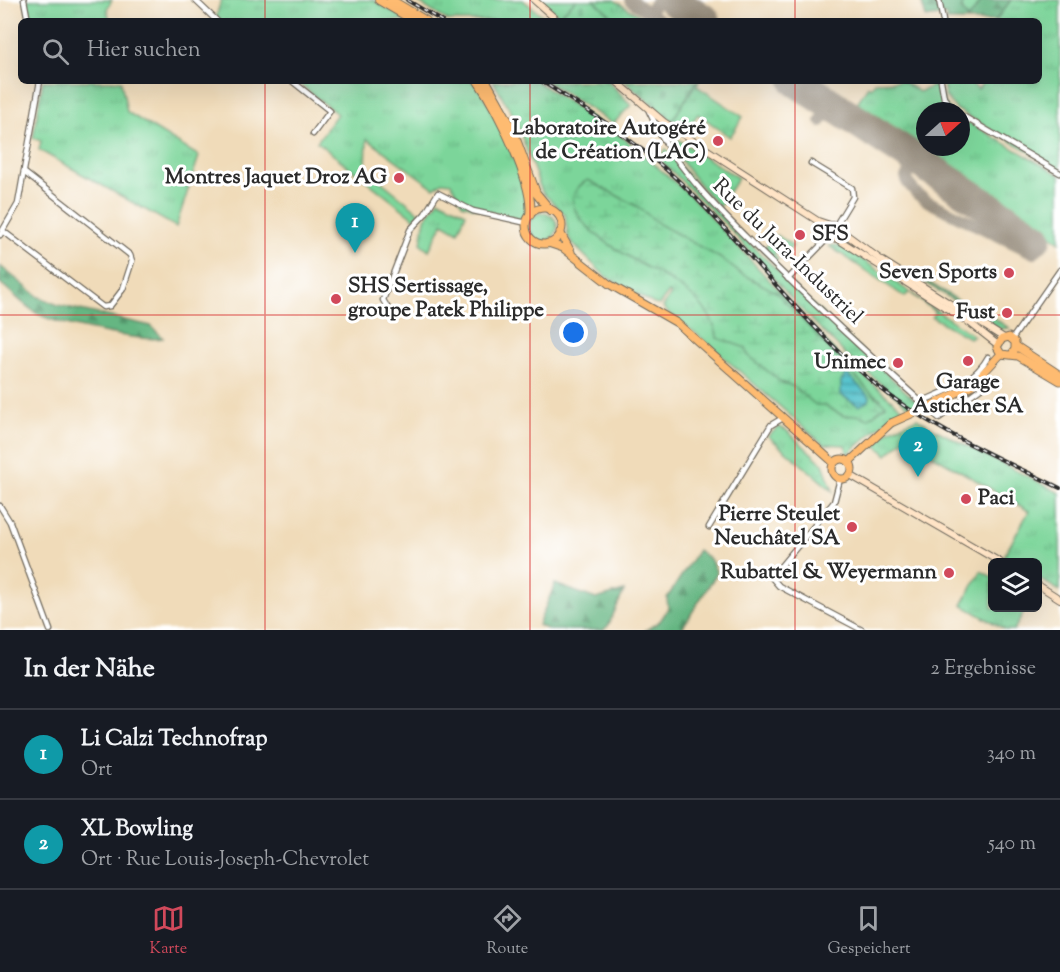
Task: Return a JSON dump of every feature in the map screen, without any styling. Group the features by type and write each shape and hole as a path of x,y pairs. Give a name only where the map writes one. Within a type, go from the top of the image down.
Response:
{"highway":[{"path":"379,0 410,18"},
{"path":"391,0 421,18"},
{"path":"480,84 508,136 530,195 528,219"},
{"path":"488,84 511,126 536,193 550,210"}],"main road":[{"path":"534,0 555,18"},
{"path":"619,84 649,111 818,221 835,226 881,260 1004,338 1014,342 1060,375"},
{"path":"572,254 560,232 559,217 550,210 541,209 528,219 532,239 540,243 548,243 572,254 609,284 684,329 834,463"},
{"path":"818,221 826,234 836,238 970,323 998,345 1001,354"},
{"path":"826,234 835,226"},
{"path":"835,226 836,238"},
{"path":"548,243 556,239 560,232"},
{"path":"998,345 1004,338"},
{"path":"1012,354 1014,342"},
{"path":"1001,354 1012,354 1060,381"},
{"path":"849,462 891,423 959,393 983,376 1001,354"},
{"path":"834,463 841,459 849,462 852,468 850,475"},
{"path":"834,463 833,474 840,478 850,475 993,558"},
{"path":"1042,587 1060,598"}],"street":[{"path":"24,0 27,18"},
{"path":"195,0 206,8 213,18"},
{"path":"939,0 942,18"},
{"path":"25,173 130,255 132,264 123,289 110,306 103,307 2,233 18,204 40,84"},
{"path":"296,84 330,111 313,134"},
{"path":"941,84 944,98 948,102"},
{"name":"Rue du Jura-Industriel","path":"649,111 658,132 700,190 788,279 939,417 982,387"},
{"path":"970,121 1060,173"},
{"path":"812,164 852,188 853,197 835,226"},
{"path":"389,310 383,300 411,230 425,214 438,193 483,215 528,219"},
{"path":"788,279 826,234"},
{"path":"1014,342 1060,270"},
{"path":"921,402 962,383 981,368 988,357"},
{"path":"709,527 771,425 783,418"},
{"path":"840,478 834,502 773,577 779,586 862,630"},
{"path":"0,506 10,522 50,630"}],"green space":[{"path":"27,0 112,0 107,9 109,18 31,18"},
{"path":"221,0 373,0 403,18 218,18"},
{"path":"414,0 523,0 545,18 443,18"},
{"path":"541,0 576,0 559,16"},
{"path":"576,0 594,0 614,18 563,18 560,15"},
{"path":"594,0 614,0 643,18 614,18"},
{"path":"921,0 963,0 962,9 967,18 946,18 946,15 926,18"},
{"path":"963,0 982,0 969,18 962,9"},
{"path":"982,0 1011,0 997,18 969,18"},
{"path":"1011,0 1060,0 1060,170 970,117 970,102 950,102 945,96 943,84 972,84 978,89 982,84 1042,84 1042,18 997,18"},
{"path":"42,84 122,84 127,112 199,156 176,227 39,150 41,141 33,138"},
{"path":"300,84 475,84 500,126 517,167 526,204 525,217 519,220 462,204 451,183 442,182 434,188 367,139 366,169 420,213 415,219 317,142 337,114"},
{"path":"495,84 541,84 625,139 692,197 838,354 905,411 887,420 847,455 846,445 823,444 698,335 665,310 663,307 671,294 669,292 659,305 654,304 605,276 572,243 568,236 565,214 542,192 515,118","holes":["776,292 868,390 881,399 858,415 844,416 823,405 773,359 738,344"]},
{"path":"551,84 611,84 631,105 613,124"},
{"path":"628,84 695,84 672,121"},
{"path":"695,84 743,117 730,137 698,114 686,131 672,121"},
{"path":"874,84 907,84 919,92 936,85 944,102 916,102 916,146 855,106 868,86 871,88"},
{"path":"970,123 1060,175 1060,242 930,156 970,156"},
{"path":"660,128 738,178 719,207 687,169"},
{"path":"666,149 717,210 789,282 919,404 911,407 907,405 846,355 799,307 726,225 659,159"},
{"path":"588,180 638,207 659,224 776,292 868,390 886,405 868,419 858,415 844,416 823,405 816,405 792,386 781,382 748,355 746,348 717,338 709,315 692,296 612,246 581,219 573,206 575,192"},
{"path":"439,200 466,213 458,232 443,223 429,250 421,244 425,219"},
{"path":"543,213 553,217 557,227 553,237 543,241 533,237 529,227 533,217"},
{"path":"777,235 793,246 789,250 783,246 774,254 778,259 775,261 763,249"},
{"path":"829,246 844,247 974,336 969,338 932,317 935,312 909,292 905,297"},
{"path":"0,266 39,297 58,305 151,326 163,338 137,338 101,332 40,315 0,283"},
{"path":"923,279 974,310 977,307 1009,328 1000,329 924,282"},
{"path":"917,418 934,429 1060,493 1060,591 1042,580 1042,558 1003,558 1029,511 905,439 887,455 876,445 888,431"},
{"path":"779,427 786,430 823,464 833,491 768,436"},
{"path":"698,550 710,559 717,573 681,630 646,630 660,621 668,609 667,598"},
{"path":"981,571 988,575 988,612 1024,612 1014,630 1006,630 962,605"},
{"path":"555,584 596,599 624,591 608,626 603,630 549,630 538,625"}],"water":[{"path":"847,374 870,397 869,401 859,406 841,395 841,381"}],"taxiway":[{"path":"630,0 657,18"},
{"path":"649,13 657,0"},
{"path":"821,121 832,104"},
{"path":"906,177 916,161"},
{"path":"907,182 917,194 929,202 1034,253 1041,245 1036,238"}],"runway":[{"path":"673,0 700,18"},
{"path":"801,84 1036,238"}],"railway":[{"path":"407,0 437,18"},
{"path":"546,84 642,149 679,181 828,340 875,384 941,429 1060,488"}],"place":[{"name":"Laboratoire Autogéré de Création (LAC)","path":"718,141"},
{"name":"Montres Jaquet Droz AG","path":"399,178"},
{"name":"SFS","path":"800,235"},
{"name":"Li Calzi Technofrap","path":"355,253"},
{"name":"Seven Sports","path":"1009,273"},
{"name":"SHS Sertissage, groupe Patek Philippe","path":"336,299"},
{"name":"Fust","path":"1007,313"},
{"name":"Garage Asticher SA","path":"968,361"},
{"name":"Unimec","path":"898,363"},
{"name":"XL Bowling","path":"918,477"},
{"name":"Paci","path":"966,499"},
{"name":"Pierre Steulet Neuchâtel SA","path":"852,527"},
{"name":"Rubattel & Weyermann","path":"949,573"}]}
